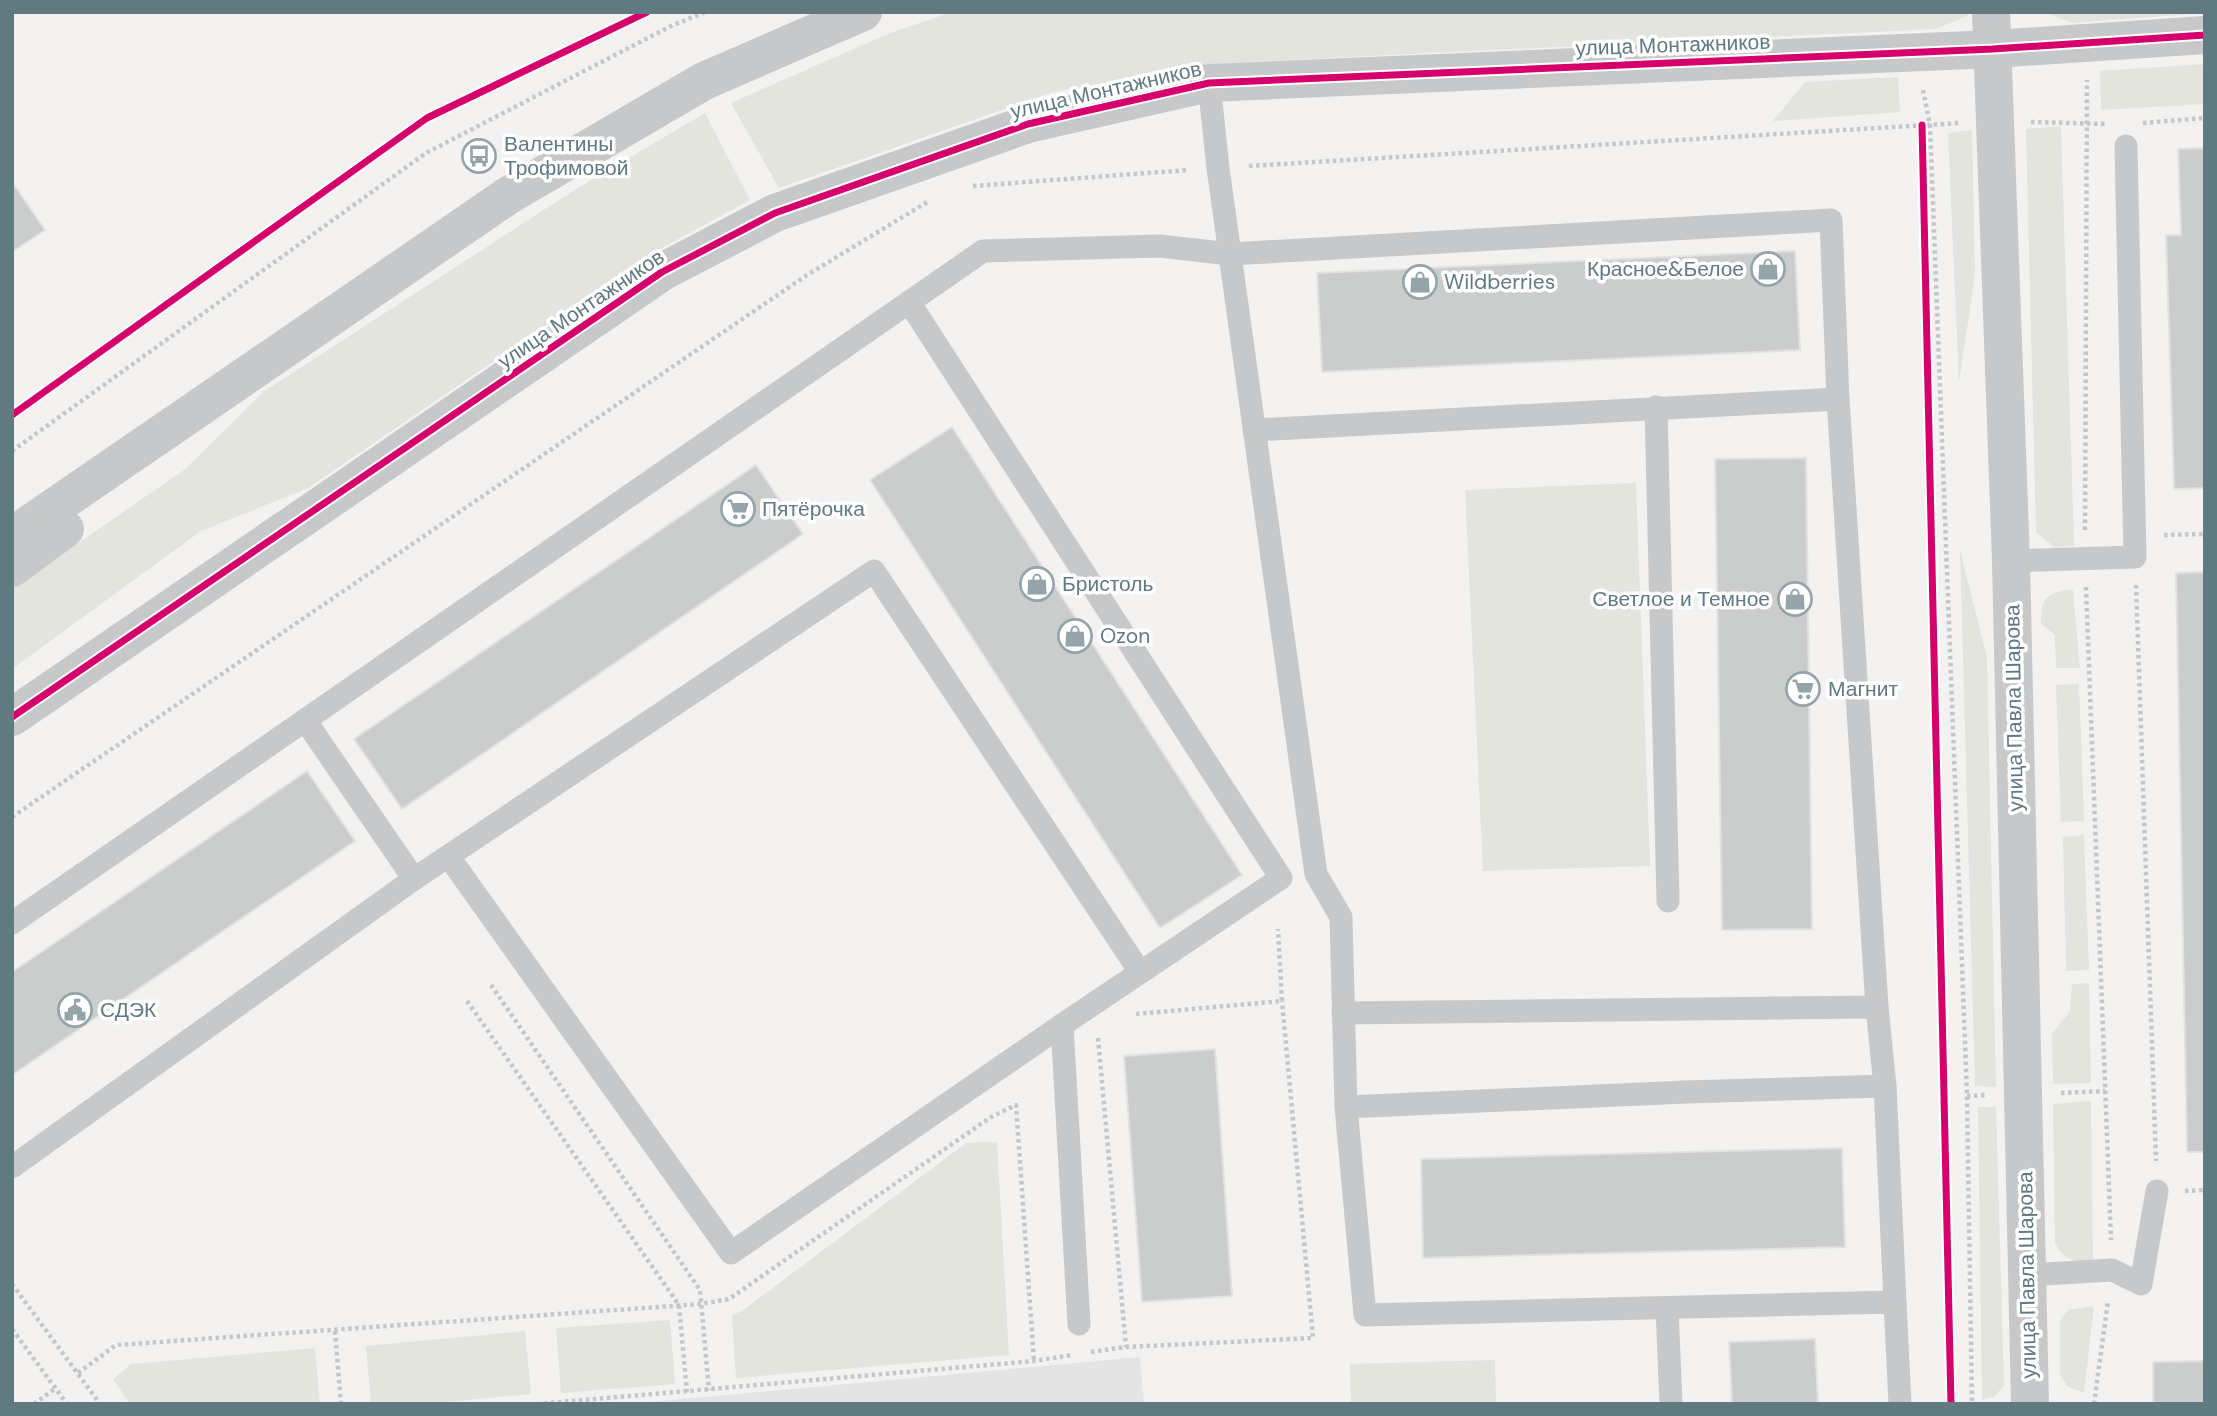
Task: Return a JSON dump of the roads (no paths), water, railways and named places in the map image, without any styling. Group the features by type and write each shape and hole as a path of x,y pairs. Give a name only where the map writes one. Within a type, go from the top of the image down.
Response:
{"street":[{"path":"12,536 509,195 704,81 863,12"},
{"name":"улица Павла Шарова","path":"1991,12 2011,561 2031,1404"},
{"name":"улица Монтажников","path":"12,718 662,272 775,213 1028,124 1209,83 1993,50 2205,35"},
{"path":"12,568 102,501 166,431"},
{"path":"12,687 170,578 250,556"}],"lane":[{"path":"1209,83 1218,168 1316,874 1340,918 1346,1107 1365,1315 1895,1302"},
{"path":"2011,561 2135,557 2126,146"},
{"path":"12,923 983,251 1160,246 1230,254 1831,220 1838,399 1877,1007 1885,1086 1900,1404"},
{"path":"909,302 1281,878"},
{"path":"1254,430 1838,399"},
{"path":"1656,407 1668,901"},
{"path":"12,1167 414,879 874,571 1140,972"},
{"path":"305,720 414,879"},
{"path":"449,857 731,1253 1281,878 1316,874"},
{"path":"1343,1013 1877,1007"},
{"path":"1062,1025 1079,1324"},
{"path":"1346,1107 1885,1086"},
{"path":"2027,1275 2112,1270 2141,1284 2158,1191"},
{"path":"1667,1308 1671,1404"}],"place":[{"name":"Валентины Трофимовой","path":"479,156"},
{"name":"Красное&Белое","path":"1768,269"},
{"name":"Wildberries","path":"1420,282"},
{"name":"Пятёрочка","path":"738,509"},
{"name":"Бристоль","path":"1037,584"},
{"name":"Светлое и Темное","path":"1795,599"},
{"name":"Ozon","path":"1075,636"},
{"name":"Магнит","path":"1803,689"},
{"name":"СДЭК","path":"75,1010"}]}
